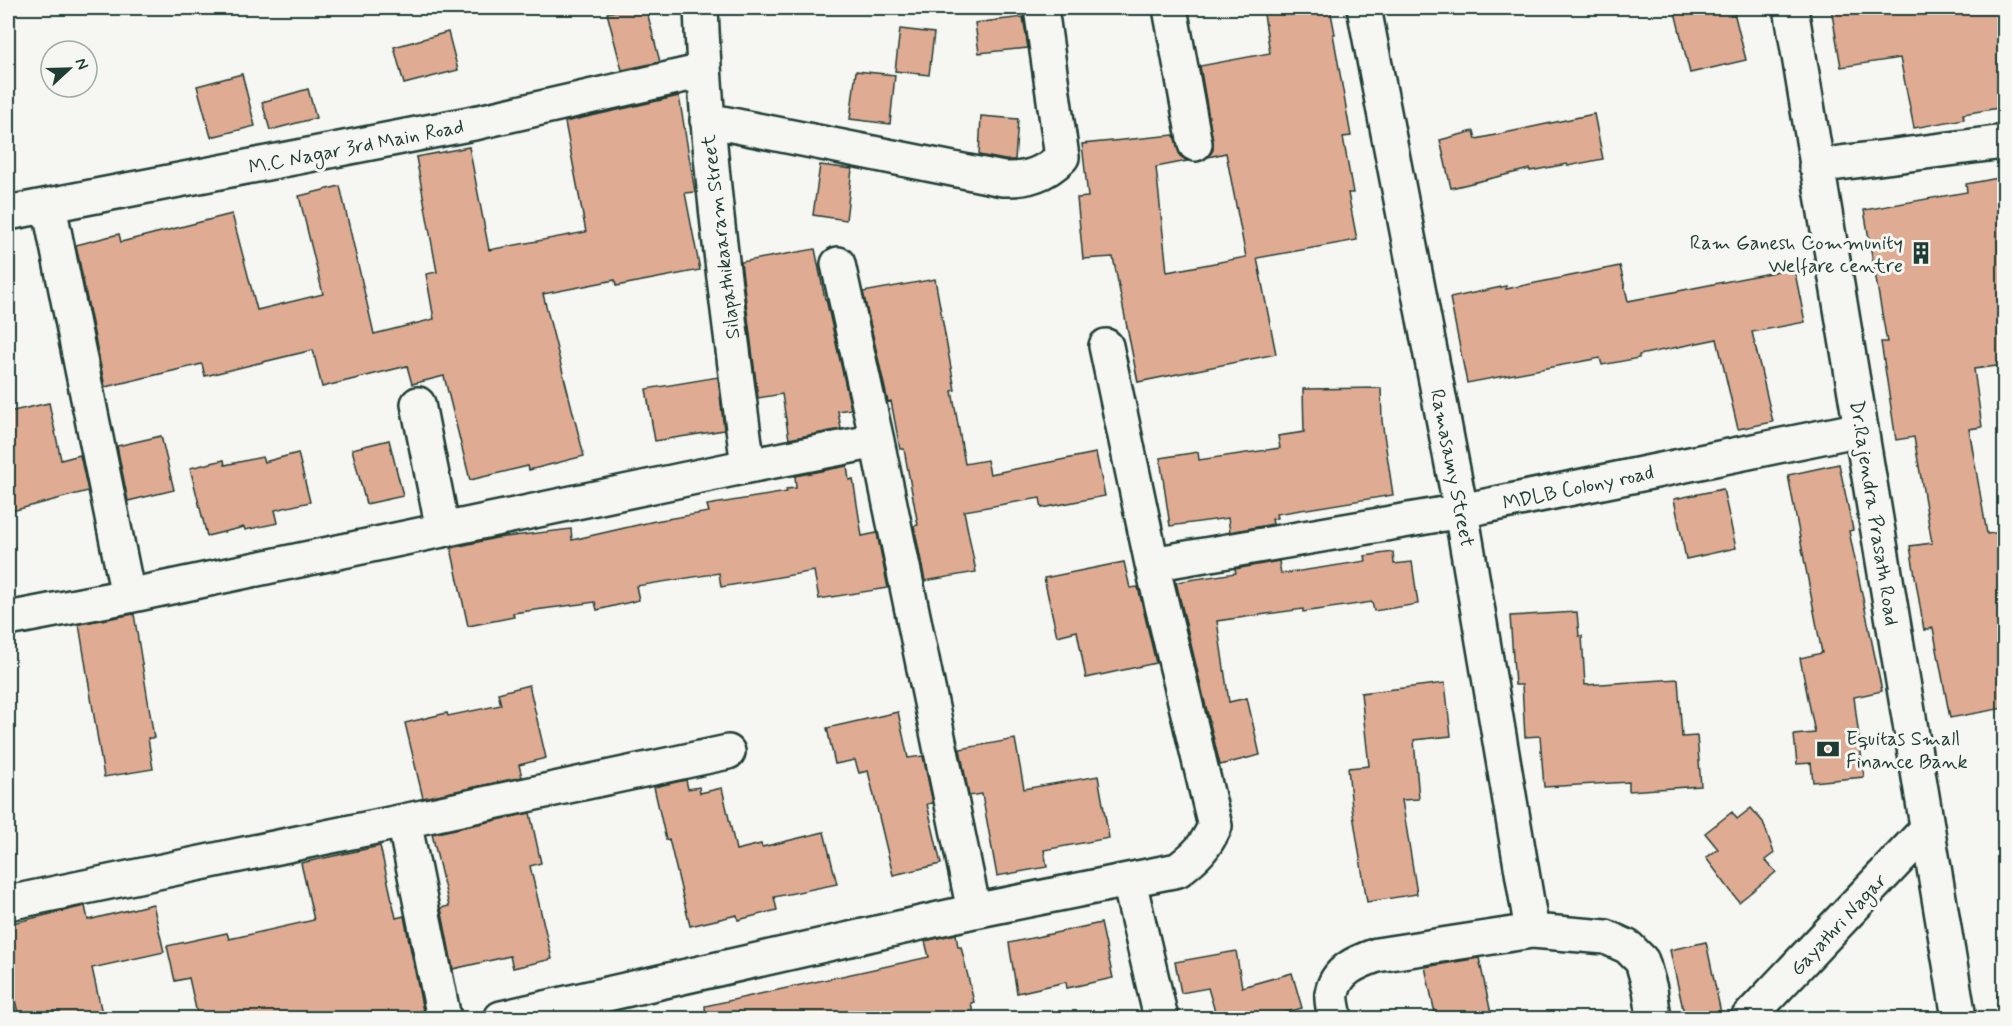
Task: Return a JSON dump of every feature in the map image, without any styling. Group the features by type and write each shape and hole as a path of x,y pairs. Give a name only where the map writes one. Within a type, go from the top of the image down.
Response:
{"street":[{"name":"Silapathikaaram Street","path":"701,8 703,71 719,248 748,466"},
{"path":"707,120 1003,179 1018,180 1036,176 1052,168 1062,157 1041,8"},
{"path":"1170,8 1195,144"},
{"name":"Ramasamy Street","path":"1364,8 1461,511 1532,931"},
{"name":"Dr.Rajendra Prasath Road","path":"1791,8 1959,1018"},
{"name":"M.C Nagar 3rd Main Road","path":"8,213 479,122 703,71"},
{"path":"1816,166 2004,142"},
{"path":"49,206 128,596"},
{"path":"838,264 974,911"},
{"path":"501,1018 974,911 1178,870 1198,854 1209,840 1215,826 1152,564 1106,346"},
{"path":"418,404 443,530"},
{"name":"MDLB Colony road","path":"1152,564 1461,511 1861,429"},
{"path":"8,619 877,441"},
{"path":"8,903 728,752"},
{"path":"404,821 444,1018"},
{"name":"Gayathri Nagar","path":"1748,1018 1927,829"},
{"path":"1129,881 1161,1018"},
{"path":"1335,1018 1332,994 1341,975 1354,963 1377,955 1532,931 1606,937 1628,948 1642,961 1650,989 1654,1018"}],"building":[{"path":"628,8 646,8 660,62 622,70 607,13"},
{"path":"1263,8 1330,8 1351,136 1343,137 1353,193 1348,193 1357,240 1257,258 1276,354 1138,382 1113,257 1083,259 1077,198 1088,197 1082,144 1174,135 1180,156 1187,161 1156,167 1167,272 1246,257 1226,153 1208,157 1213,150 1213,141 1200,66 1270,53"},
{"path":"1674,8 1733,8 1746,60 1690,73"},
{"path":"1831,8 2004,8 2004,107 1963,114 1964,119 1914,128 1900,58 1841,67"},
{"path":"1023,17 1028,48 979,53 975,23"},
{"path":"900,29 934,33 929,75 895,71"},
{"path":"448,32 458,70 404,84 394,47"},
{"path":"856,71 895,75 890,124 850,119"},
{"path":"242,74 255,126 211,137 197,86"},
{"path":"308,89 316,118 270,130 262,102"},
{"path":"679,96 695,192 685,193 700,270 616,286 615,280 543,294 584,456 529,470 528,466 470,480 444,376 412,384 407,366 322,387 313,350 205,376 202,364 105,387 76,245 119,234 121,242 232,214 257,310 323,294 299,196 340,186 374,334 434,319 426,274 437,272 416,157 469,147 489,250 586,232 565,122"},
{"path":"1594,114 1603,159 1568,166 1567,164 1530,171 1530,169 1451,188 1440,140 1474,131 1476,139"},
{"path":"981,116 1018,119 1015,160 979,155"},
{"path":"820,165 852,169 846,220 813,215"},
{"path":"2004,177 2004,365 1974,369 1982,427 1969,429 1987,534 2004,532 2004,708 1950,718 1933,628 1924,630 1910,546 1932,543 1914,437 1896,440 1881,342 1887,342 1864,210 1967,192 1966,184"},
{"path":"815,249 851,409 838,411 841,429 789,439 782,394 758,398 741,262"},
{"path":"1620,266 1628,301 1794,268 1805,322 1752,332 1773,422 1738,429 1717,339 1602,365 1600,358 1467,383 1450,298"},
{"path":"935,279 955,390 952,391 965,464 987,460 990,474 1096,453 1105,496 1042,508 1040,498 964,511 976,572 925,581 914,526 918,525 904,449 900,449 891,401 888,402 863,292"},
{"path":"718,377 724,430 655,441 646,389"},
{"path":"1381,388 1382,421 1393,495 1276,514 1277,518 1272,519 1273,524 1230,532 1228,518 1170,526 1160,458 1198,452 1199,460 1280,448 1278,436 1304,432 1303,389"},
{"path":"49,403 61,460 80,455 88,491 8,512 8,412"},
{"path":"161,436 174,490 128,501 117,446"},
{"path":"389,440 403,496 366,504 352,449"},
{"path":"298,453 310,502 275,510 278,523 245,530 244,527 207,536 190,468 224,460 225,465 262,457 264,462"},
{"path":"1839,464 1853,530 1849,531 1882,691 1854,697 1864,777 1813,782 1811,763 1797,764 1794,735 1815,733 1800,658 1822,653 1788,475"},
{"path":"847,466 849,480 853,479 862,536 877,533 888,588 819,599 814,571 721,587 719,573 636,586 639,600 597,610 595,602 513,613 514,617 468,626 451,548 496,538 571,529 572,540 655,521 709,512 707,505 787,492 786,489 796,488 795,476"},
{"path":"1723,489 1736,548 1686,559 1674,499"},
{"path":"1393,552 1394,564 1412,562 1418,604 1374,611 1372,602 1217,621 1229,702 1247,698 1260,755 1220,765 1176,582 1236,573 1235,569 1279,561 1281,574 1366,561 1365,556"},
{"path":"1124,562 1130,588 1138,587 1156,663 1086,678 1077,631 1057,636 1044,578"},
{"path":"1577,612 1579,636 1582,636 1585,685 1678,679 1682,737 1697,736 1701,786 1629,791 1629,782 1544,787 1540,736 1525,737 1522,685 1515,685 1510,616"},
{"path":"134,614 154,738 148,738 153,769 104,777 79,624"},
{"path":"1445,683 1451,736 1414,740 1419,799 1402,800 1417,894 1367,902 1348,768 1369,766 1361,693"},
{"path":"529,685 546,758 519,765 522,777 423,798 405,723 447,713 448,716 501,705 498,693"},
{"path":"898,712 908,758 923,756 933,803 927,804 941,864 893,875 868,771 859,773 855,760 835,764 827,728"},
{"path":"1015,739 1024,789 1098,776 1109,838 1044,850 1047,867 997,876 982,794 969,796 960,749"},
{"path":"686,780 688,789 699,787 700,793 722,788 736,850 761,844 762,847 824,832 837,884 774,897 777,910 738,920 737,915 690,926 654,787"},
{"path":"1751,808 1763,822 1774,853 1765,860 1776,872 1739,902 1706,858 1718,849 1705,833 1732,812 1737,819"},
{"path":"530,813 541,863 530,866 552,959 513,968 510,956 453,969 441,908 449,906 432,834"},
{"path":"380,846 396,918 404,916 423,1011 386,1018 198,1018 189,978 175,981 167,946 227,933 229,939 314,920 301,863"},
{"path":"153,904 164,952 92,968 103,1018 19,1018 8,967 8,924 85,906 88,920"},
{"path":"1101,923 1113,978 1067,988 1066,982 1017,993 1009,943"},
{"path":"956,934 974,1002 971,1003 974,1018 706,1018 705,1006 929,957 925,941"},
{"path":"1706,942 1722,1018 1685,1018 1670,950"},
{"path":"1236,951 1242,987 1292,973 1302,1008 1266,1018 1217,1018 1208,988 1181,993 1175,962"},
{"path":"1479,958 1492,1018 1436,1018 1425,967"}],"place":[{"name":"Ram Ganesh Community Welfare centre","path":"1921,253"},
{"name":"Equitas Small Finance Bank","path":"1828,749"}]}
